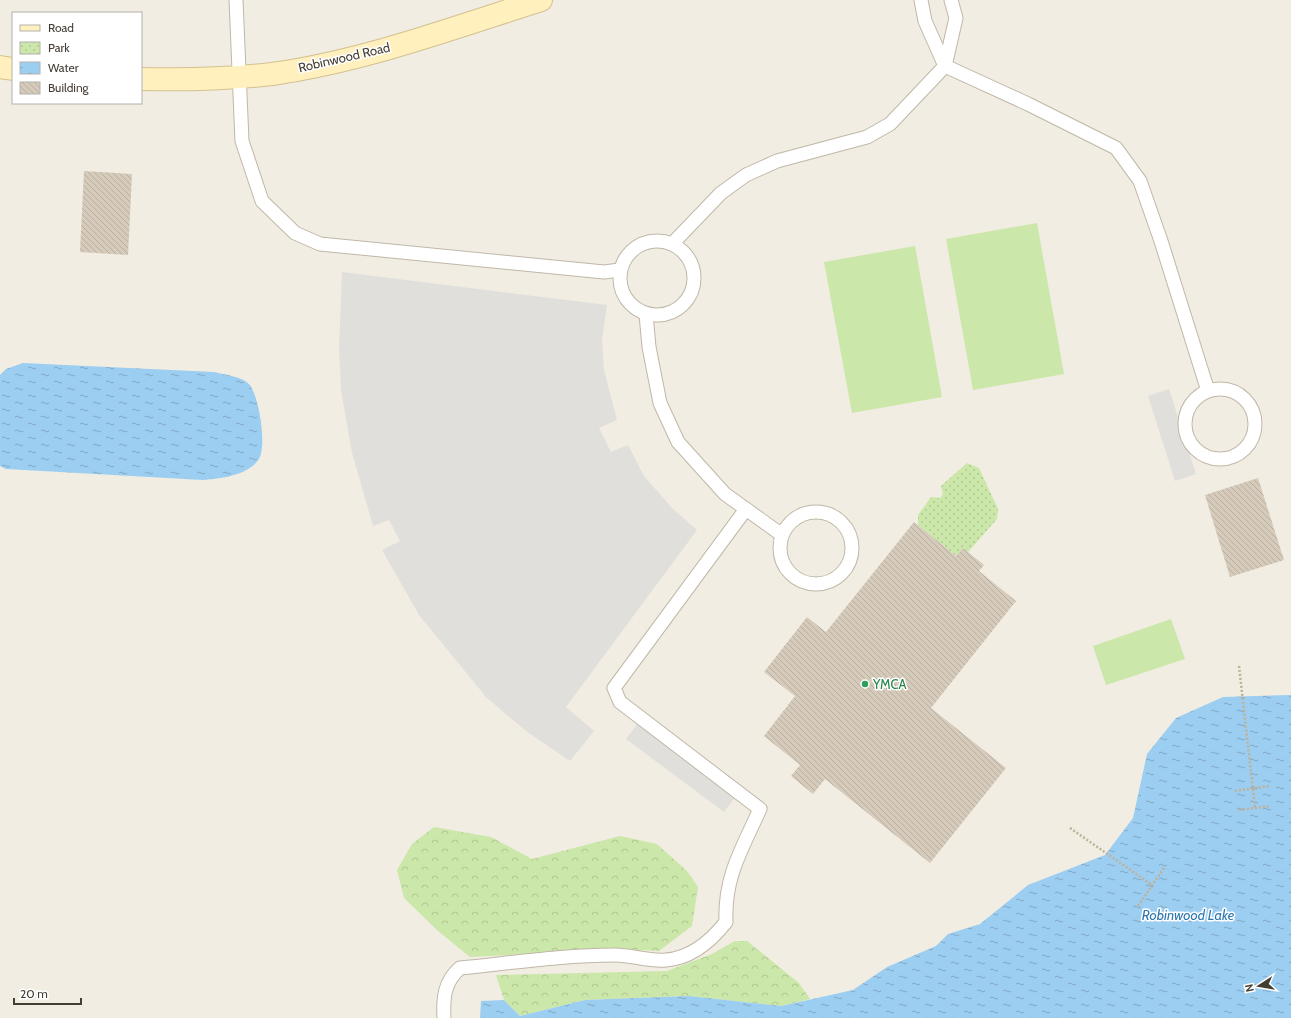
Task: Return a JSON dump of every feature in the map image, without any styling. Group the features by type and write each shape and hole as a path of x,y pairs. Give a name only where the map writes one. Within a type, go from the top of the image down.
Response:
{"main road":[{"name":"Robinwood Road","path":"142,79 178,80 272,74 370,53 541,0"},
{"path":"0,67 12,69"}],"lane":[{"path":"236,0 242,141 262,200 295,233 320,244 604,272 620,276"},
{"path":"921,0 925,21 945,66 1028,104 1116,148 1140,181 1161,241 1208,391"},
{"path":"672,244 721,193 746,175 777,161 867,137 890,124 945,66 956,18 951,0"},
{"path":"656,241 672,244 682,251 690,261 694,273 694,286 689,298 681,307 670,314 652,315 636,309 627,302 622,292 620,276 624,260 631,251 640,245 656,241"},
{"path":"652,315 649,347 660,403 678,442 725,494 782,535"},
{"path":"1218,390 1234,393 1247,403 1252,412 1254,423 1253,434 1249,444 1242,452 1231,458 1219,460 1207,457 1197,451 1189,442 1185,430 1185,418 1189,407 1197,397 1208,391 1218,390"},
{"path":"444,1018 443,1003 446,985 460,968 526,961 616,955 666,960 695,951 713,938 726,922 725,902 731,873 760,809 620,702 614,688 746,509"},
{"path":"817,512 827,514 837,519 847,531 852,547 850,558 845,569 838,577 827,582 816,584 805,582 794,577 786,569 780,547 782,535 796,518 806,513 817,512"}],"path":[{"path":"1239,666 1255,808"},
{"path":"1235,791 1269,786"},
{"path":"1239,810 1271,806"},
{"path":"1070,828 1152,885"},
{"path":"1138,906 1164,868"}],"green space":[{"path":"1037,223 1064,374 973,390 946,239"},
{"path":"915,246 942,397 852,413 824,262"},
{"path":"967,463 979,468 998,509 997,519 968,552 963,548 956,556 918,525 918,515 931,497 940,498 943,494 941,486"},
{"path":"1171,619 1185,659 1106,685 1093,646"},
{"path":"434,827 491,837 532,859 620,836 657,844 687,871 698,887 692,926 659,951 621,949 470,957 438,931 404,898 397,870 412,844"},
{"path":"735,941 747,941 799,983 810,999 781,1006 689,996 585,1000 520,1016 504,1000 496,975 667,971 712,954"}],"shaded area":[{"path":"342,272 607,305 602,341 604,370 617,420 599,428 611,452 628,445 644,476 672,508 697,530 566,707 594,731 570,761 526,731 486,697 419,615 382,550 400,541 389,520 373,526 352,453 341,390 339,347"},
{"path":"1169,389 1196,474 1175,481 1148,396"},
{"path":"641,719 739,792 724,812 626,739"}],"water":[{"path":"23,363 214,372 242,379 249,384 253,390 259,409 262,443 259,459 254,465 241,473 226,477 203,480 6,469 0,466 0,375 6,369"},
{"name":"Robinwood Lake","path":"1291,695 1291,1018 480,1018 481,1001 504,1000 520,1016 585,1000 689,996 781,1006 853,990 887,967 936,946 948,934 980,924 1028,885 1105,855 1133,818 1147,754 1176,718 1223,697"}],"building":[{"path":"84,171 132,174 128,255 80,252"},
{"path":"1258,478 1284,560 1230,577 1205,495"},
{"name":"YMCA","path":"914,522 956,556 963,548 984,565 979,571 1016,601 931,708 1006,768 930,863 825,779 813,794 791,776 800,765 764,736 795,696 764,672 807,617 826,632"}],"place":[{"name":"YMCA","path":"865,684"}]}
